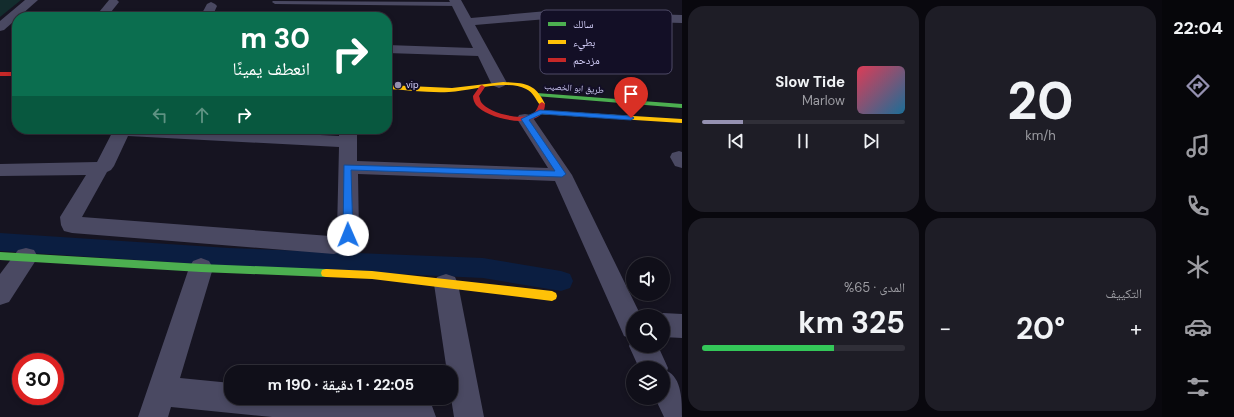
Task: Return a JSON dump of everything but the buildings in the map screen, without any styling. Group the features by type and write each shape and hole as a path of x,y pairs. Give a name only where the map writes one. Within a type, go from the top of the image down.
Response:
{"main road":[{"path":"0,74 12,74"},
{"path":"392,88 453,90 482,87 500,83 520,86 537,95 542,101 543,107 532,115"},
{"path":"482,87 477,91 475,96 477,102 482,108"},
{"path":"392,89 446,100"},
{"name":"طريق ابو الخصيب","path":"537,95 682,106"},
{"path":"468,104 482,108 502,117 532,115 679,121"},
{"path":"664,104 679,121"},
{"path":"0,256 201,268 372,275 552,296"}],"street":[{"path":"18,12 32,0"},
{"path":"105,12 113,2"},
{"path":"456,2 500,83"},
{"path":"467,22 540,16"},
{"path":"0,27 12,17"},
{"path":"672,19 682,19"},
{"path":"392,49 483,52"},
{"path":"532,115 562,174 626,311"},
{"path":"121,134 104,166 100,168 71,217 72,225 334,245 348,235 348,136 273,134"},
{"path":"682,158 679,157 682,162"},
{"path":"347,167 562,174"},
{"path":"0,170 100,168"},
{"path":"0,294 26,257"},
{"path":"201,268 157,404 224,399"},
{"path":"446,284 469,417"},
{"path":"670,325 682,326"},
{"path":"670,398 680,417"},
{"path":"301,405 421,417"}],"lane":[{"path":"275,2 456,2"}],"green space":[{"path":"0,0 21,0 0,17"}],"waterway":[{"path":"0,242 229,257 483,268 561,281"}],"traffic: fast":[{"path":"537,95 682,106"},
{"path":"0,256 201,268 326,273"}],"traffic: slow":[{"path":"392,87 452,90 488,85 516,84 528,87 537,94 542,104"},
{"path":"540,112 682,121"},
{"path":"326,273 372,275 552,296"}],"traffic: jam":[{"path":"0,74 12,74"},
{"path":"482,87 476,96 478,103 485,109 504,117 515,119 534,117 540,112 542,104"}],"place":[{"name":"vip","path":"398,85"}],"route":[{"path":"348,235 347,167 562,174 524,119 534,116 540,112 631,118"}]}
